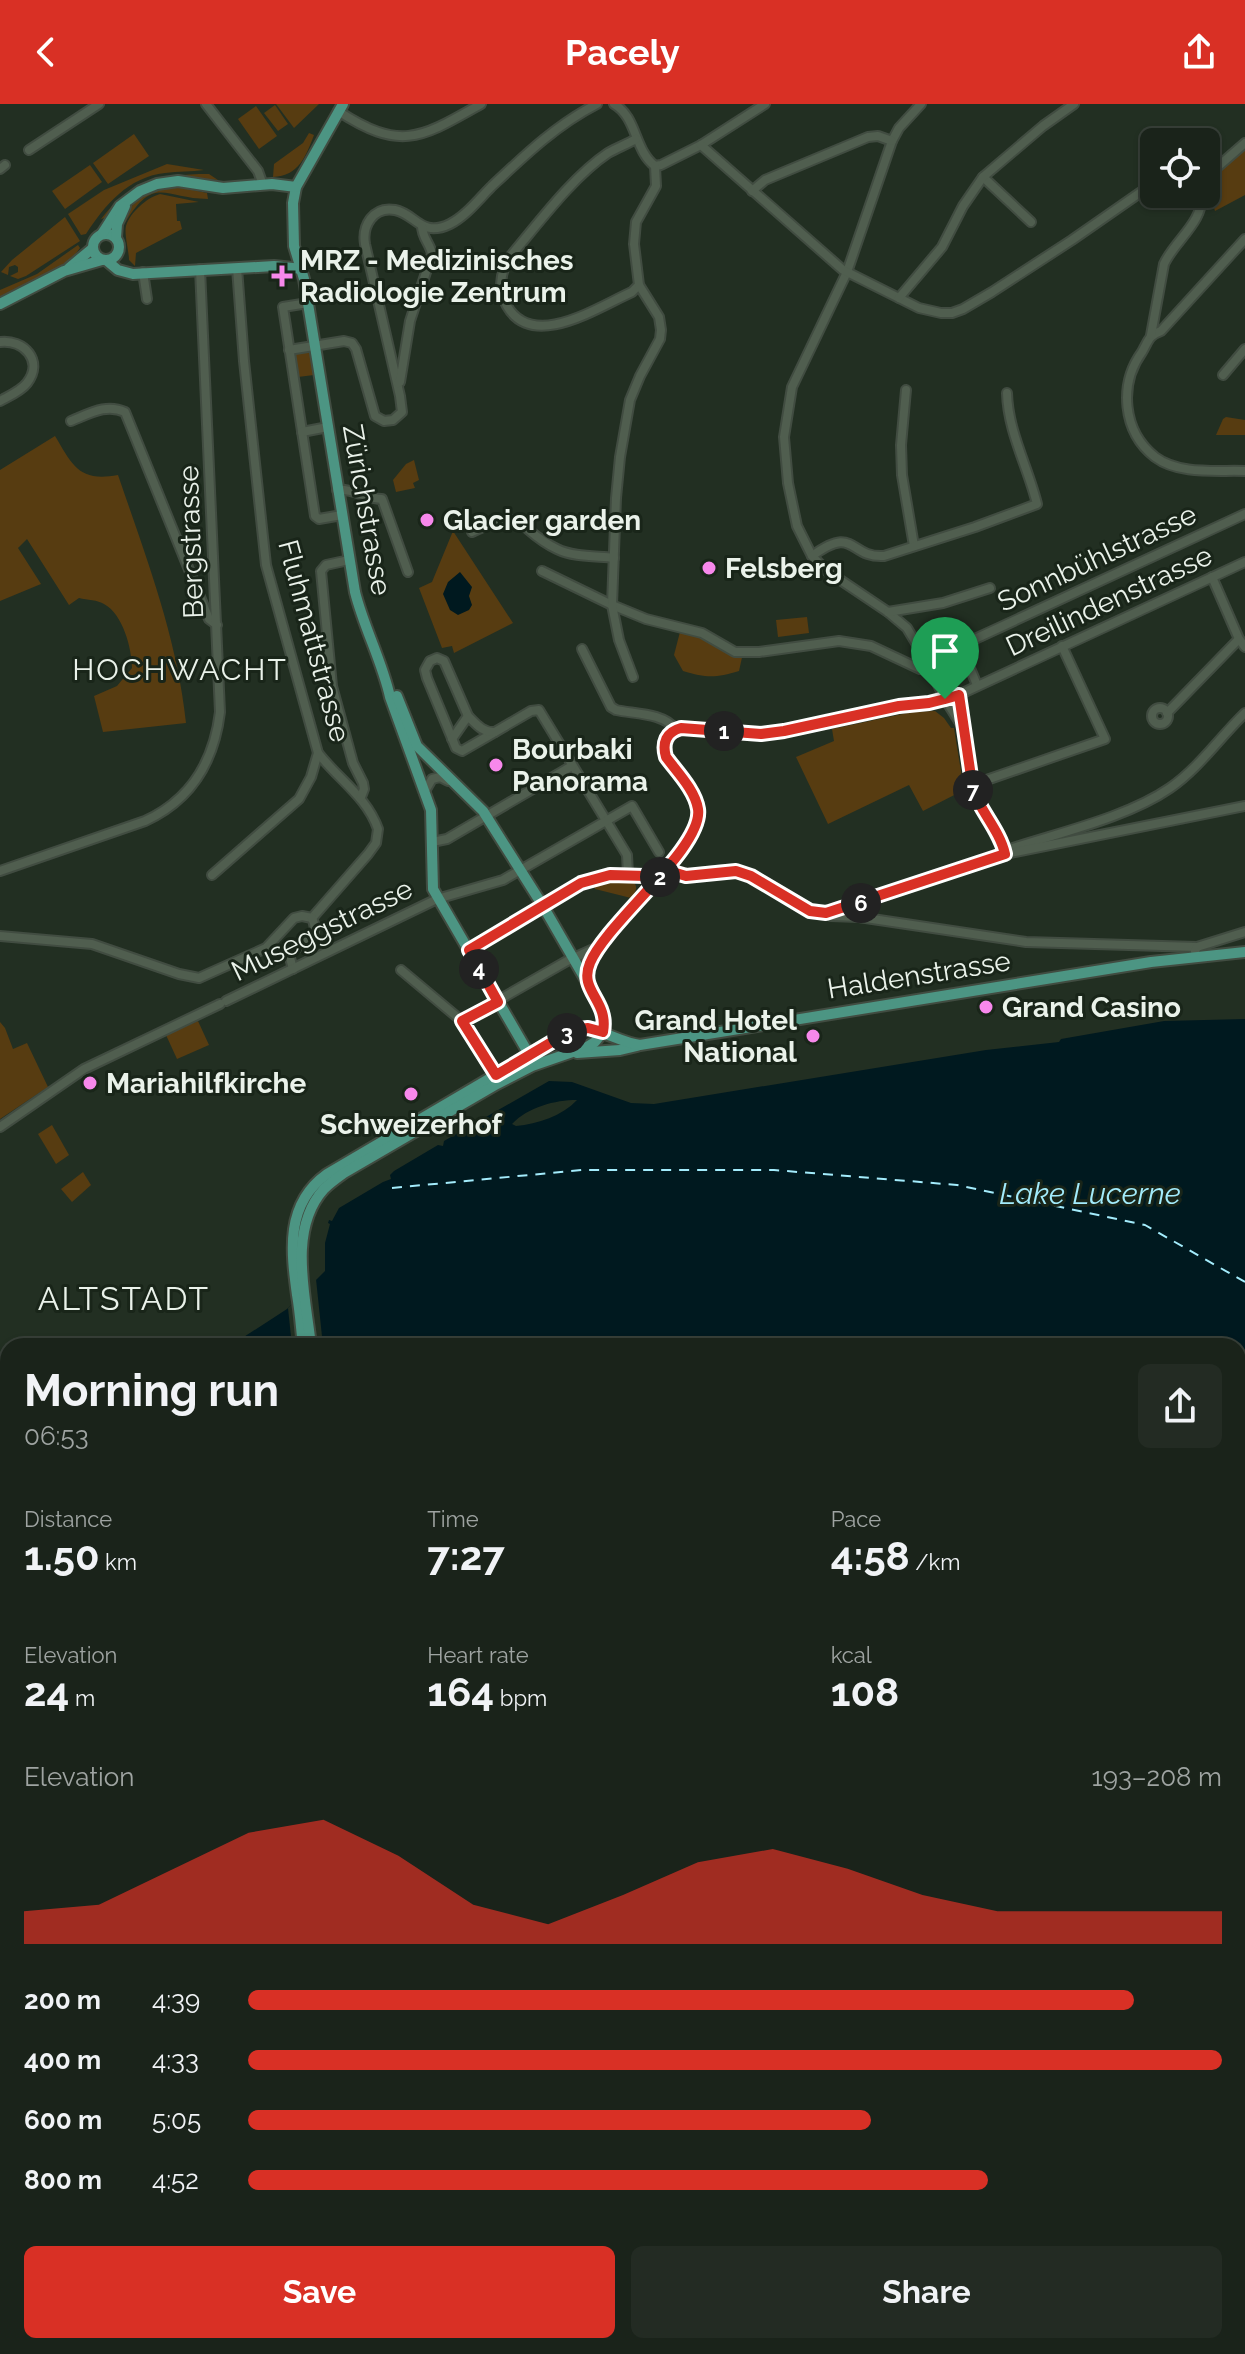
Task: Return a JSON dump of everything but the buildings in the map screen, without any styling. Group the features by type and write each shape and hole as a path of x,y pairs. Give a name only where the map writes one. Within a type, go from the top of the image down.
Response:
{"main road":[{"path":"302,269 280,266 133,274 122,272 95,254 93,248 94,241 120,206 146,188 172,182 223,188 284,184 296,187 340,108"},
{"name":"Zürichstrasse","path":"296,187 293,206 296,258 302,269 308,303 349,560 360,611 431,810 431,884 530,1056"},
{"path":"127,201 117,224 118,252 124,264 143,272"},
{"path":"102,234 116,237"},
{"path":"0,304 64,271 93,248"},
{"path":"64,271 113,258 118,252"},
{"name":"Zürichstrasse","path":"386,679 397,696 417,746 486,816 543,906 604,1014 603,1032"},
{"name":"Haldenstrasse","path":"603,1032 624,1042 640,1045 1201,951 1245,952"},
{"path":"298,1267 306,1222 316,1201 325,1188 344,1173 497,1084 595,1042 603,1032 588,1028 572,1030 318,1181 303,1200 295,1219 298,1267 301,1294 303,1338"},
{"path":"571,1053 595,1053 640,1045"},
{"path":"530,1056 544,1062"},
{"path":"301,1294 309,1338"}],"street":[{"path":"29,150 99,104"},
{"path":"206,104 258,171 263,185"},
{"path":"340,108 380,132 414,137 446,124 481,104"},
{"path":"289,350 344,341 352,343 372,411 379,420 393,420 402,412 365,244 364,230 372,217 385,209 401,212 422,226 437,228 452,223 538,143 597,104"},
{"path":"614,104 626,107 636,139 655,166 656,186 634,231 639,285 659,317 661,330 660,339 635,386 626,417 616,498 612,605 619,640 633,677"},
{"path":"655,166 701,145 765,104"},
{"path":"921,104 899,128 892,141 847,272 792,387 784,439 788,483 797,526 812,556 827,571 907,628 962,726"},
{"path":"899,298 942,247 963,206 983,177 1074,104"},
{"path":"752,191 765,180 868,137 878,136 892,141"},
{"path":"636,139 591,167 509,258 503,268 501,292 504,302 519,320 534,326 550,327 632,292 639,285"},
{"path":"1220,165 1245,143"},
{"path":"701,145 847,272 919,308 941,313 963,309 1140,193"},
{"path":"983,177 1031,222"},
{"path":"1201,208 1194,223 1164,264 1151,335 1133,363 1126,394 1127,407 1142,443 1155,457 1171,466 1245,471"},
{"path":"397,383 400,382 410,321 432,254 422,226"},
{"path":"1151,335 1161,331 1245,239"},
{"name":"Fluhmattstrasse","path":"240,268 244,361 266,565 318,753 361,797 376,822 378,833 376,843 368,854 312,918 315,925 312,937 289,954 293,969"},
{"name":"Bergstrasse","path":"0,871 161,814 184,795 213,748 220,712 200,269"},
{"path":"143,272 147,299"},
{"path":"308,303 283,307 315,516 319,519 342,515"},
{"path":"0,342 9,341 24,347 33,368 31,378 23,388 0,401"},
{"path":"1223,375 1245,349"},
{"path":"906,390 901,445 902,475 914,546"},
{"path":"812,556 843,541 877,556 1037,504 1011,426 1007,393"},
{"path":"71,421 103,408 125,412 209,619 217,625"},
{"path":"302,432 328,427"},
{"path":"337,490 346,489 364,497 382,499 408,572"},
{"name":"Sonnbühlstrasse","path":"977,685 962,649 964,644 1245,514"},
{"path":"472,532 497,520 512,519 562,551 614,558"},
{"path":"349,560 326,565 321,571 332,686 353,763 363,783 361,797"},
{"name":"Dreilindenstrasse","path":"675,729 761,734 959,695 1245,562"},
{"path":"542,571 646,619 702,633 735,652 759,652 839,641 871,646 920,669 930,668"},
{"path":"1212,577 1245,647"},
{"path":"888,612 943,603 990,588"},
{"path":"1167,713 1239,639"},
{"path":"972,785 1105,739 1062,646"},
{"path":"582,649 611,707 671,723 675,729 669,732 665,740 666,757 696,800 699,814 684,846 600,946 589,965 587,983"},
{"path":"495,732 488,733 481,729 468,716 445,663 437,658 430,661 425,670 456,748 462,751 495,732 531,711 539,710 628,857 631,875 643,885 640,898"},
{"path":"959,695 972,785 977,802 1005,854"},
{"path":"1005,854 1013,848 1129,809 1157,796 1191,771 1245,713"},
{"path":"452,739 468,716"},
{"path":"212,875 299,799 311,777 318,753"},
{"path":"432,842 447,839 572,766"},
{"path":"425,791 430,781 436,778 444,778 456,785"},
{"path":"605,820 632,806 659,852"},
{"path":"826,913 1005,854 1245,806"},
{"name":"Museggstrasse","path":"0,1127 84,1069 437,899 503,880 605,820"},
{"path":"469,950 590,879 610,875 646,876 666,870 686,876 729,871 743,873 810,911 831,916 859,917 1026,942 1201,951 1245,932"},
{"path":"0,936 92,944 199,978 266,948 294,918 312,918"},
{"path":"462,1021 600,946"},
{"path":"401,970 462,1021 496,1075"}],"shaded area":[{"path":"276,104 319,104 294,128"},
{"path":"275,105 288,124 278,131 264,113"},
{"path":"256,106 277,136 259,149 238,119"},
{"path":"309,133 314,135 300,164 289,173 273,177 274,164 303,143"},
{"path":"134,134 149,156 108,184 93,163"},
{"path":"1245,148 1245,195 1215,211 1214,208 1220,208 1220,169"},
{"path":"167,164 204,170 165,173 140,180 119,194 86,234 81,235 68,214 104,190"},
{"path":"90,165 102,182 65,209 52,191"},
{"path":"199,174 209,174 218,180 165,178 101,219 122,197 144,183 155,179"},
{"path":"179,187 207,193 208,199 153,194 135,208 125,223 121,223 131,207 144,195"},
{"path":"160,194 199,202 176,204 177,221 180,221 182,229 136,253 135,266 129,260 126,226 139,207"},
{"path":"65,217 80,241 26,276 18,279 10,276 18,272 15,265 9,267 8,275 1,272 12,260"},
{"path":"78,245 80,248 69,263 0,297 0,290 37,274"},
{"path":"309,348 314,375 298,377 294,351"},
{"path":"1226,417 1245,420 1245,435 1216,435"},
{"path":"55,436 67,456 86,474 105,477 118,475 168,628 186,723 103,732 94,696 117,686 132,668 125,633 111,609 102,603 79,598 69,605 27,539 18,548 41,584 0,601 0,470"},
{"path":"414,460 419,480 413,483 415,488 396,492 393,480 406,464"},
{"path":"453,531 513,623 454,653 452,646 442,648 419,588 432,582"},
{"path":"807,617 809,633 778,637 776,620"},
{"path":"681,628 743,653 739,671 711,676 683,671 674,655"},
{"path":"935,711 954,728 964,790 923,811 909,785 828,824 796,757 834,741 832,729 912,712"},
{"path":"625,879 636,886 631,898 595,889 594,884"},
{"path":"198,1021 209,1045 177,1059 166,1035"},
{"path":"0,1022 13,1049 27,1043 48,1087 0,1119"},
{"path":"52,1125 69,1155 56,1164 38,1134"},
{"path":"83,1172 91,1185 72,1202 61,1189"}],"water":[{"path":"460,572 472,587 469,596 472,605 458,615 450,610 443,594 448,582"},
{"name":"Lake Lucerne","path":"1245,1019 1245,1338 242,1338 287,1309 325,1271 328,1223 339,1208 391,1179 394,1171 438,1145 443,1146 444,1141 549,1081 572,1082 631,1103 654,1104 986,1050 1059,1042 1061,1039 1164,1021","holes":["577,1100 557,1115 541,1121 516,1126 512,1124 542,1106"]}],"pier":[{"path":"316,1279 322,1338 291,1338 288,1308"}],"ferry route":[{"path":"392,1188 582,1170 774,1170 957,1185 1145,1225 1245,1282"}],"place":[{"name":"MRZ - Medizinisches Radiologie Zentrum","path":"282,276"},
{"name":"Glacier garden","path":"427,520"},
{"name":"Felsberg","path":"709,568"},
{"name":"Bourbaki Panorama","path":"496,765"},
{"name":"Grand Casino","path":"986,1007"},
{"name":"Grand Hotel National","path":"813,1036"},
{"name":"Mariahilfkirche","path":"90,1083"},
{"name":"Schweizerhof","path":"411,1094"}],"district":[{"name":"HOCHWACHT","path":"180,669"},
{"name":"ALTSTADT","path":"124,1298"}],"route":[{"path":"945,699 761,734 681,728 669,732 665,740 666,757 696,800 699,811 697,823 678,857 669,866 666,870 636,902 600,946 589,965 587,983 604,1014 603,1032 583,1027 572,1030 496,1075 462,1021 498,1002 469,950 581,883 610,875 646,876 666,870 686,876 736,871 751,876 810,911 826,913 1005,854 1004,846 973,790 959,695 945,699"}]}
